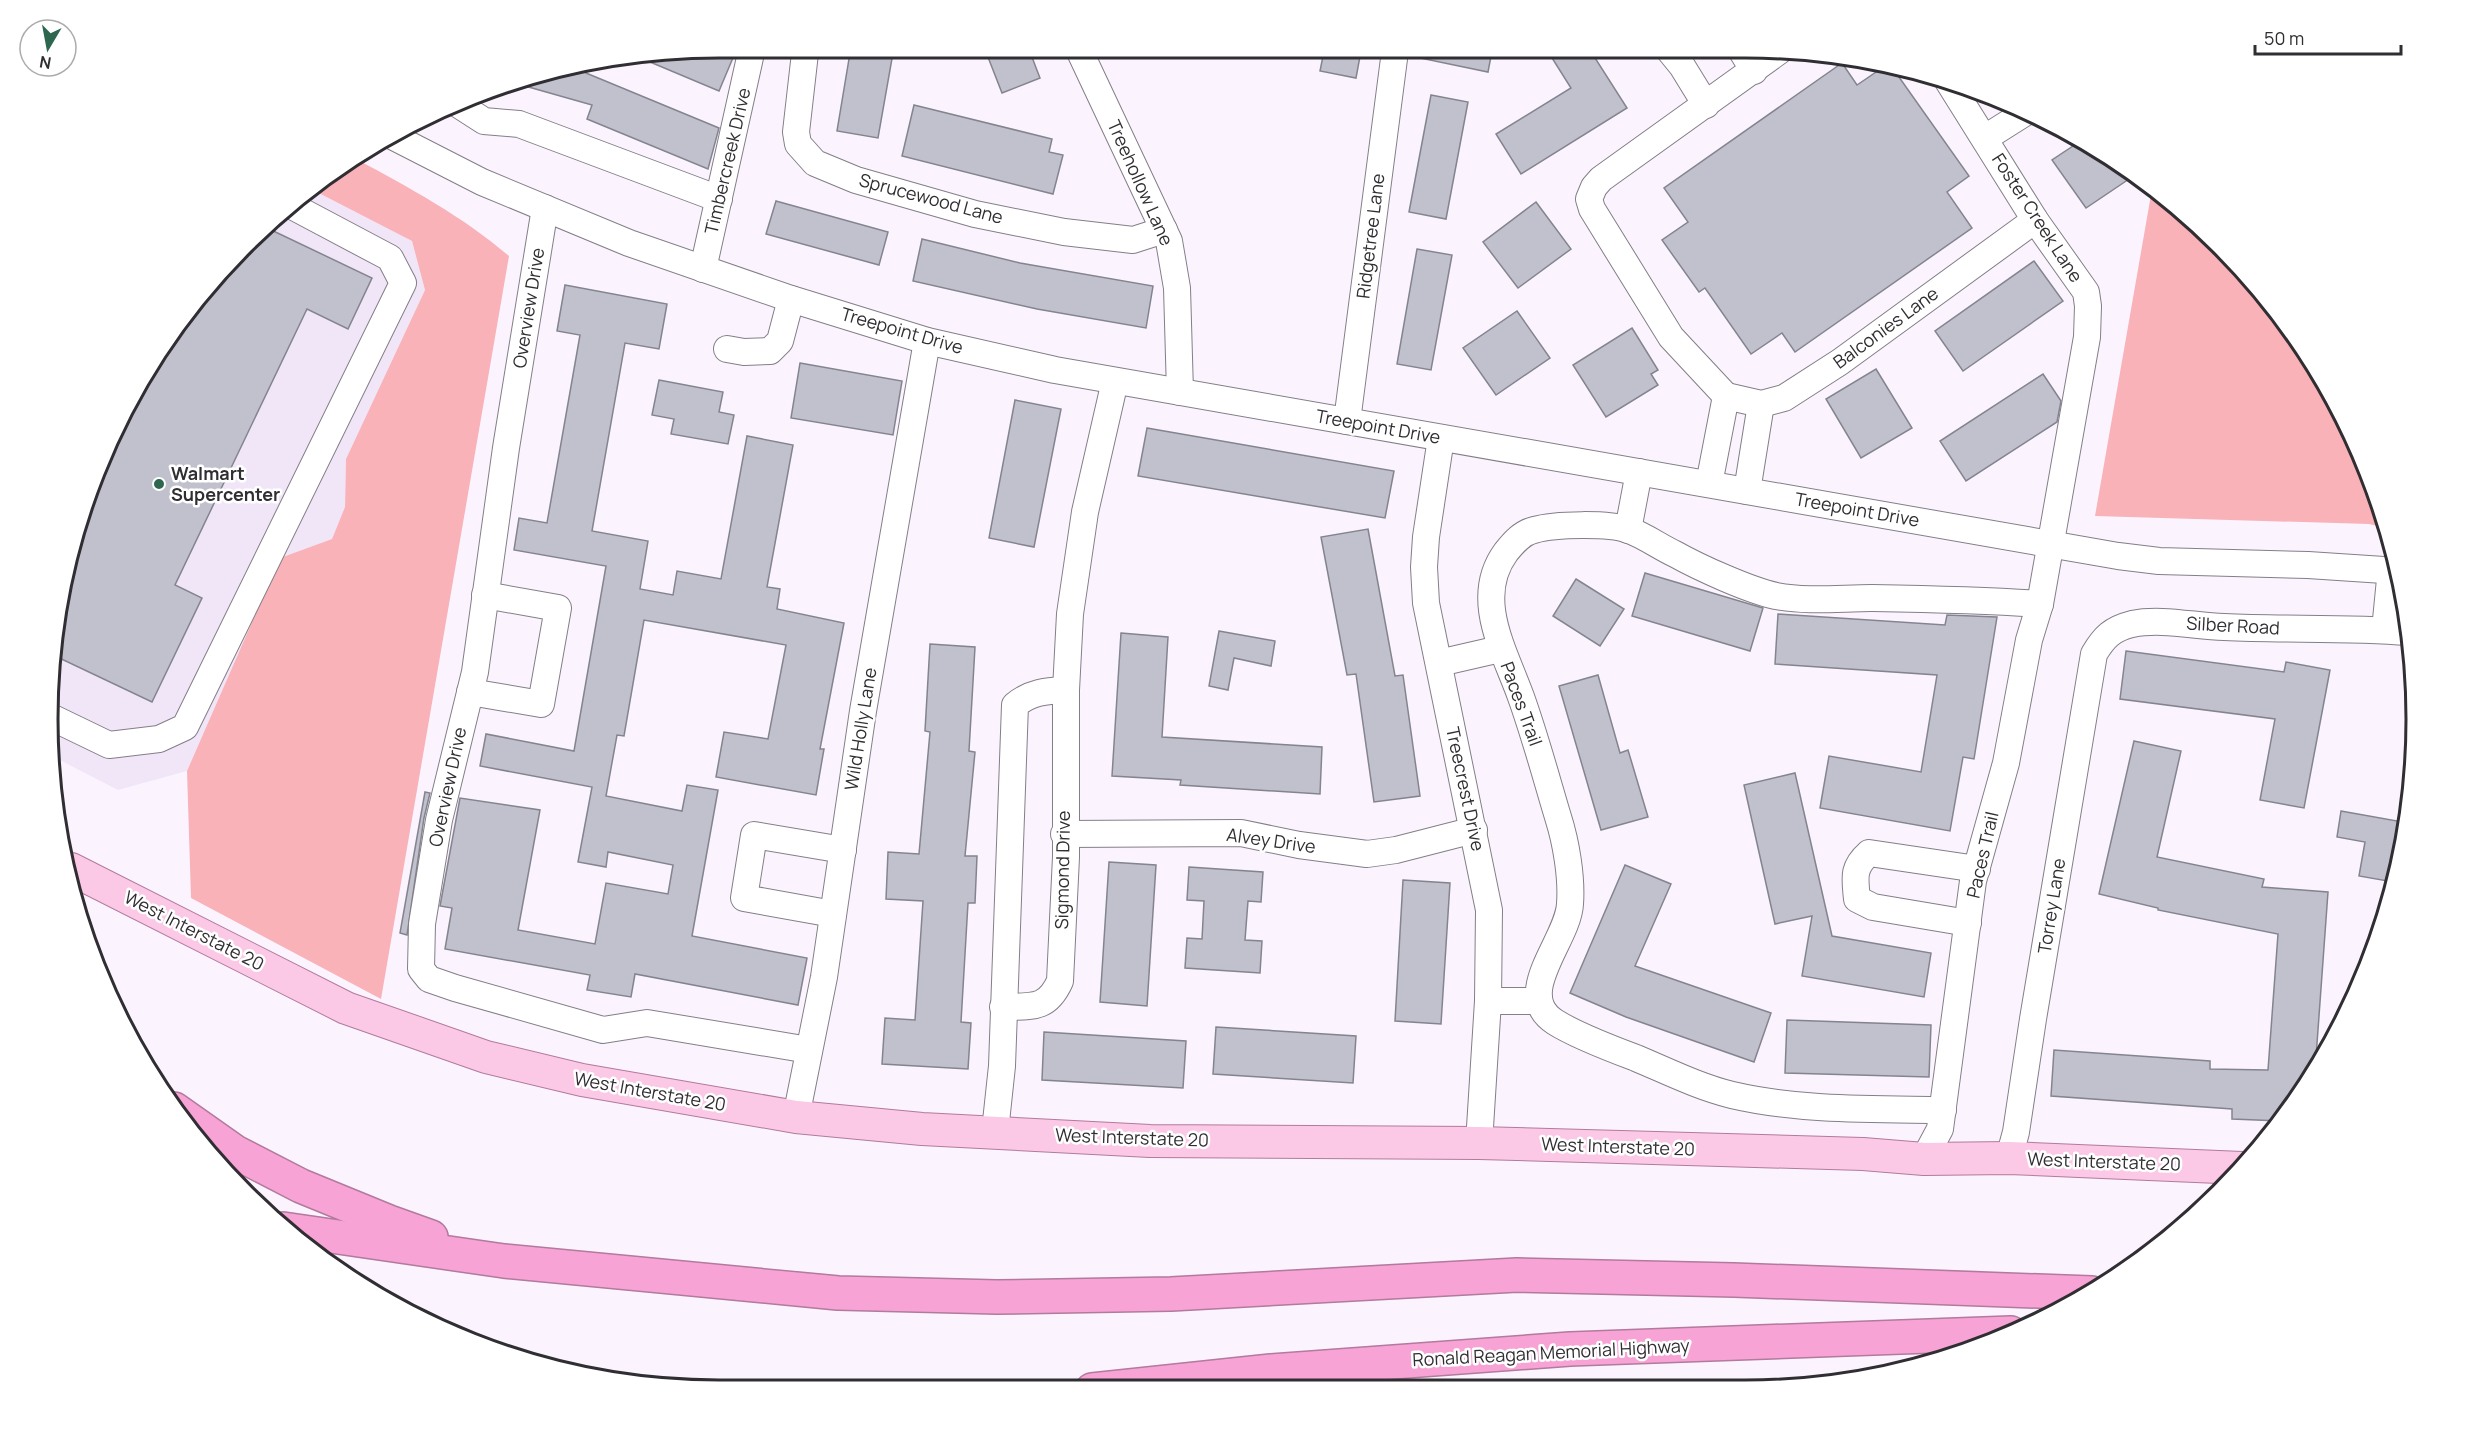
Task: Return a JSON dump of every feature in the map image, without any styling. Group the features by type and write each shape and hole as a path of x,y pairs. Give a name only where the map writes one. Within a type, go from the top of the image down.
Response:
{"highway":[{"path":"198,1125 235,1152 301,1186 389,1222 504,1262"},
{"path":"303,1232 504,1262 838,1293 986,1296 1171,1294 1517,1275 2075,1292"},
{"name":"Ronald Reagan Memorial Highway","path":"1177,1381 1271,1371 1570,1349 1988,1334"}],"main road":[{"name":"West Interstate 20","path":"77,872 346,1008 486,1057 582,1080 796,1117 922,1129 995,1131 1150,1141 1479,1143 1863,1154 1923,1159 2009,1158 2231,1168"}],"street":[{"name":"Timbercreek Drive","path":"703,269 750,58"},
{"name":"Sprucewood Lane","path":"804,58 796,132 798,144 815,163 856,180 975,214 1064,232 1133,240 1164,230"},
{"name":"Treehollow Lane","path":"1083,58 1169,241 1177,288 1180,392"},
{"name":"Ridgetree Lane","path":"1347,421 1394,58"},
{"path":"1676,58 1706,105"},
{"path":"1747,491 1761,404 1726,396 1671,337 1592,209 1589,199 1594,187 1601,179 1706,105 1748,60"},
{"name":"Foster Creek Lane","path":"1956,93 2035,220 2086,292 2088,306 2083,366 2050,544"},
{"path":"465,110 484,121 519,124 719,199"},
{"path":"1985,138 2017,118"},
{"name":"Treepoint Drive","path":"401,141 482,182 629,243 703,269 927,341 1055,370 2118,556 2159,561 2389,570"},
{"name":"Overview Drive","path":"545,208 506,448 475,672 439,820 422,924 421,969 429,979 603,1030 647,1023 808,1050"},
{"path":"58,720 109,745 159,739 184,727 403,283 390,258 299,210"},
{"name":"Balconies Lane","path":"1761,404 1784,398 1840,362 2035,220"},
{"path":"727,349 744,352 770,351 780,341 791,298"},
{"name":"Wild Holly Lane","path":"796,1117 824,977 863,711 927,341"},
{"name":"Sigmond Drive","path":"1003,1007 1046,1002 1054,996 1060,981 1066,857 1064,834 1066,690 1070,614 1079,545 1115,381"},
{"path":"1709,484 1726,396"},
{"name":"Treecrest Drive","path":"1441,438 1426,537 1424,567 1426,603 1489,910 1488,1001 1479,1143"},
{"path":"1628,530 1640,472"},
{"name":"Paces Trail","path":"1537,1001 1548,961 1563,934 1570,905 1569,876 1562,828 1521,696 1500,649 1491,604 1493,583 1502,557 1515,540 1532,530 1567,525 1628,530 1685,560 1775,596 1967,599 2040,604"},
{"name":"Paces Trail","path":"1923,1159 1940,1129 1977,869 2006,764 2029,639 2040,604 2050,544"},
{"path":"470,692 541,704 558,608 486,595"},
{"name":"Silber Road","path":"2094,654 2104,637 2115,629 2133,624 2178,623 2223,627 2397,631 2396,604"},
{"name":"Paces Trail","path":"1439,663 1500,649"},
{"name":"Torrey Lane","path":"2009,1158 2016,1132 2032,1019 2094,654"},
{"path":"995,1131 1002,1066 1015,705 1024,697 1040,691 1066,690"},
{"name":"Alvey Drive","path":"1064,834 1241,834 1367,854 1396,850 1474,830"},
{"path":"833,914 744,898 754,835 843,850"},
{"path":"1968,923 1873,907 1857,899 1855,876 1859,862 1869,853 1977,869"},
{"path":"1488,1001 1537,1001 1554,1022 1620,1052 1730,1095 1802,1106 1843,1109 1943,1110"}],"shaded area":[{"path":"363,163 454,215 509,256 381,999 191,898 187,771 280,558 332,539 345,507 346,459 425,290 412,241 319,193"},
{"path":"319,193 412,241 425,290 346,459 345,507 332,539 280,558 187,771 118,790 60,760 58,720 64,633 81,548 94,507 109,467 147,389 195,317 252,252"},
{"path":"2151,197 2213,252 2270,317 2295,352 2338,427 2356,467 2377,526 2095,516"}],"building":[{"path":"733,58 719,91 651,62"},
{"path":"849,58 892,58 878,138 837,131"},
{"path":"988,58 1032,58 1040,78 1002,93"},
{"path":"1323,58 1360,58 1356,78 1320,71"},
{"path":"1420,58 1491,58 1488,72"},
{"path":"1552,58 1595,58 1627,108 1521,174 1496,134 1571,88"},
{"path":"1839,65 1844,66 1857,85 1877,72 1899,77 1969,176 1947,192 1972,228 1795,352 1782,333 1751,354 1705,288 1699,292 1662,240 1688,222 1664,188"},
{"path":"586,72 719,128 708,169 587,119 592,105 529,87"},
{"path":"1431,95 1468,102 1446,219 1409,212"},
{"path":"914,105 1052,139 1049,152 1063,155 1053,194 902,156"},
{"path":"2073,146 2127,180 2086,208 2052,160"},
{"path":"776,201 888,232 879,265 766,234"},
{"path":"1536,202 1571,249 1518,288 1483,242"},
{"name":"Walmart Supercenter","path":"275,232 372,278 348,329 307,309 175,585 202,598 152,702 62,659 71,591 81,548 109,467 147,389 195,317 252,252"},
{"path":"922,239 1020,263 1153,286 1146,328 1037,309 913,281"},
{"path":"1417,249 1452,255 1431,370 1397,364"},
{"path":"2034,261 2063,301 1963,371 1935,331"},
{"path":"565,285 667,304 659,349 625,343 592,531 648,541 640,589 673,595 677,571 721,579 747,436 793,445 767,587 780,589 777,609 844,623 820,749 824,749 816,795 716,777 724,732 768,739 786,645 644,620 624,736 617,735 606,796 682,811 687,785 718,790 692,936 807,958 798,1005 635,974 631,997 587,990 590,975 445,949 452,908 440,906 460,798 540,810 518,930 595,944 606,883 668,894 673,865 608,852 606,867 578,862 592,787 480,766 486,734 574,751 606,566 514,550 519,518 547,523 580,335 557,331"},
{"path":"1517,311 1550,358 1496,395 1463,348"},
{"path":"1632,328 1658,370 1651,374 1658,385 1606,417 1573,365"},
{"path":"800,363 902,381 893,435 791,418"},
{"path":"1876,369 1912,428 1861,458 1826,399"},
{"path":"2043,374 2061,401 2057,422 1966,481 1940,441"},
{"path":"659,380 723,392 719,412 734,415 728,444 671,434 674,419 652,415"},
{"path":"1015,400 1061,409 1034,547 989,538"},
{"path":"1147,428 1394,471 1385,518 1138,476"},
{"path":"1368,529 1395,676 1403,675 1420,796 1374,802 1356,674 1347,675 1321,537"},
{"path":"1645,573 1763,608 1750,651 1632,616"},
{"path":"1576,579 1624,609 1600,646 1553,616"},
{"path":"1778,614 1945,625 1947,615 1997,617 1974,759 1963,757 1950,831 1820,808 1829,756 1921,772 1937,675 1775,664"},
{"path":"1219,631 1275,641 1271,666 1234,658 1228,690 1209,686"},
{"path":"1121,633 1168,637 1162,737 1322,747 1320,794 1180,785 1181,780 1112,776"},
{"path":"930,644 975,647 969,751 975,752 965,856 977,856 975,903 968,903 961,1022 971,1023 968,1069 882,1064 885,1018 915,1020 923,901 886,899 888,852 919,854 930,732 925,731"},
{"path":"2126,651 2284,672 2286,662 2330,670 2304,808 2260,800 2275,719 2120,699"},
{"path":"1598,675 1620,753 1628,750 1648,817 1601,830 1559,686"},
{"path":"2134,741 2181,751 2157,857 2264,879 2262,887 2328,892 2316,1053 2271,1121 2232,1119 2232,1109 2051,1096 2054,1050 2210,1061 2210,1069 2268,1070 2278,934 2158,910 2158,908 2099,894"},
{"path":"1795,773 1832,936 1931,953 1924,997 1802,976 1812,916 1775,924 1744,785"},
{"path":"425,792 430,793 424,818 407,935 400,933"},
{"path":"2341,811 2398,821 2386,881 2359,876 2365,842 2337,837"},
{"path":"1109,862 1156,865 1147,1006 1100,1002"},
{"path":"1625,865 1671,884 1635,966 1771,1013 1754,1062 1626,1017 1570,993"},
{"path":"1189,867 1263,872 1261,902 1248,901 1245,940 1262,941 1260,973 1185,968 1187,938 1202,939 1204,901 1187,900"},
{"path":"1403,880 1450,883 1441,1024 1395,1021"},
{"path":"1787,1020 1931,1025 1929,1077 1785,1073"},
{"path":"1216,1027 1356,1036 1353,1083 1213,1074"},
{"path":"1044,1032 1186,1041 1183,1088 1042,1080"}],"place":[{"name":"Walmart Supercenter","path":"159,484"}]}
